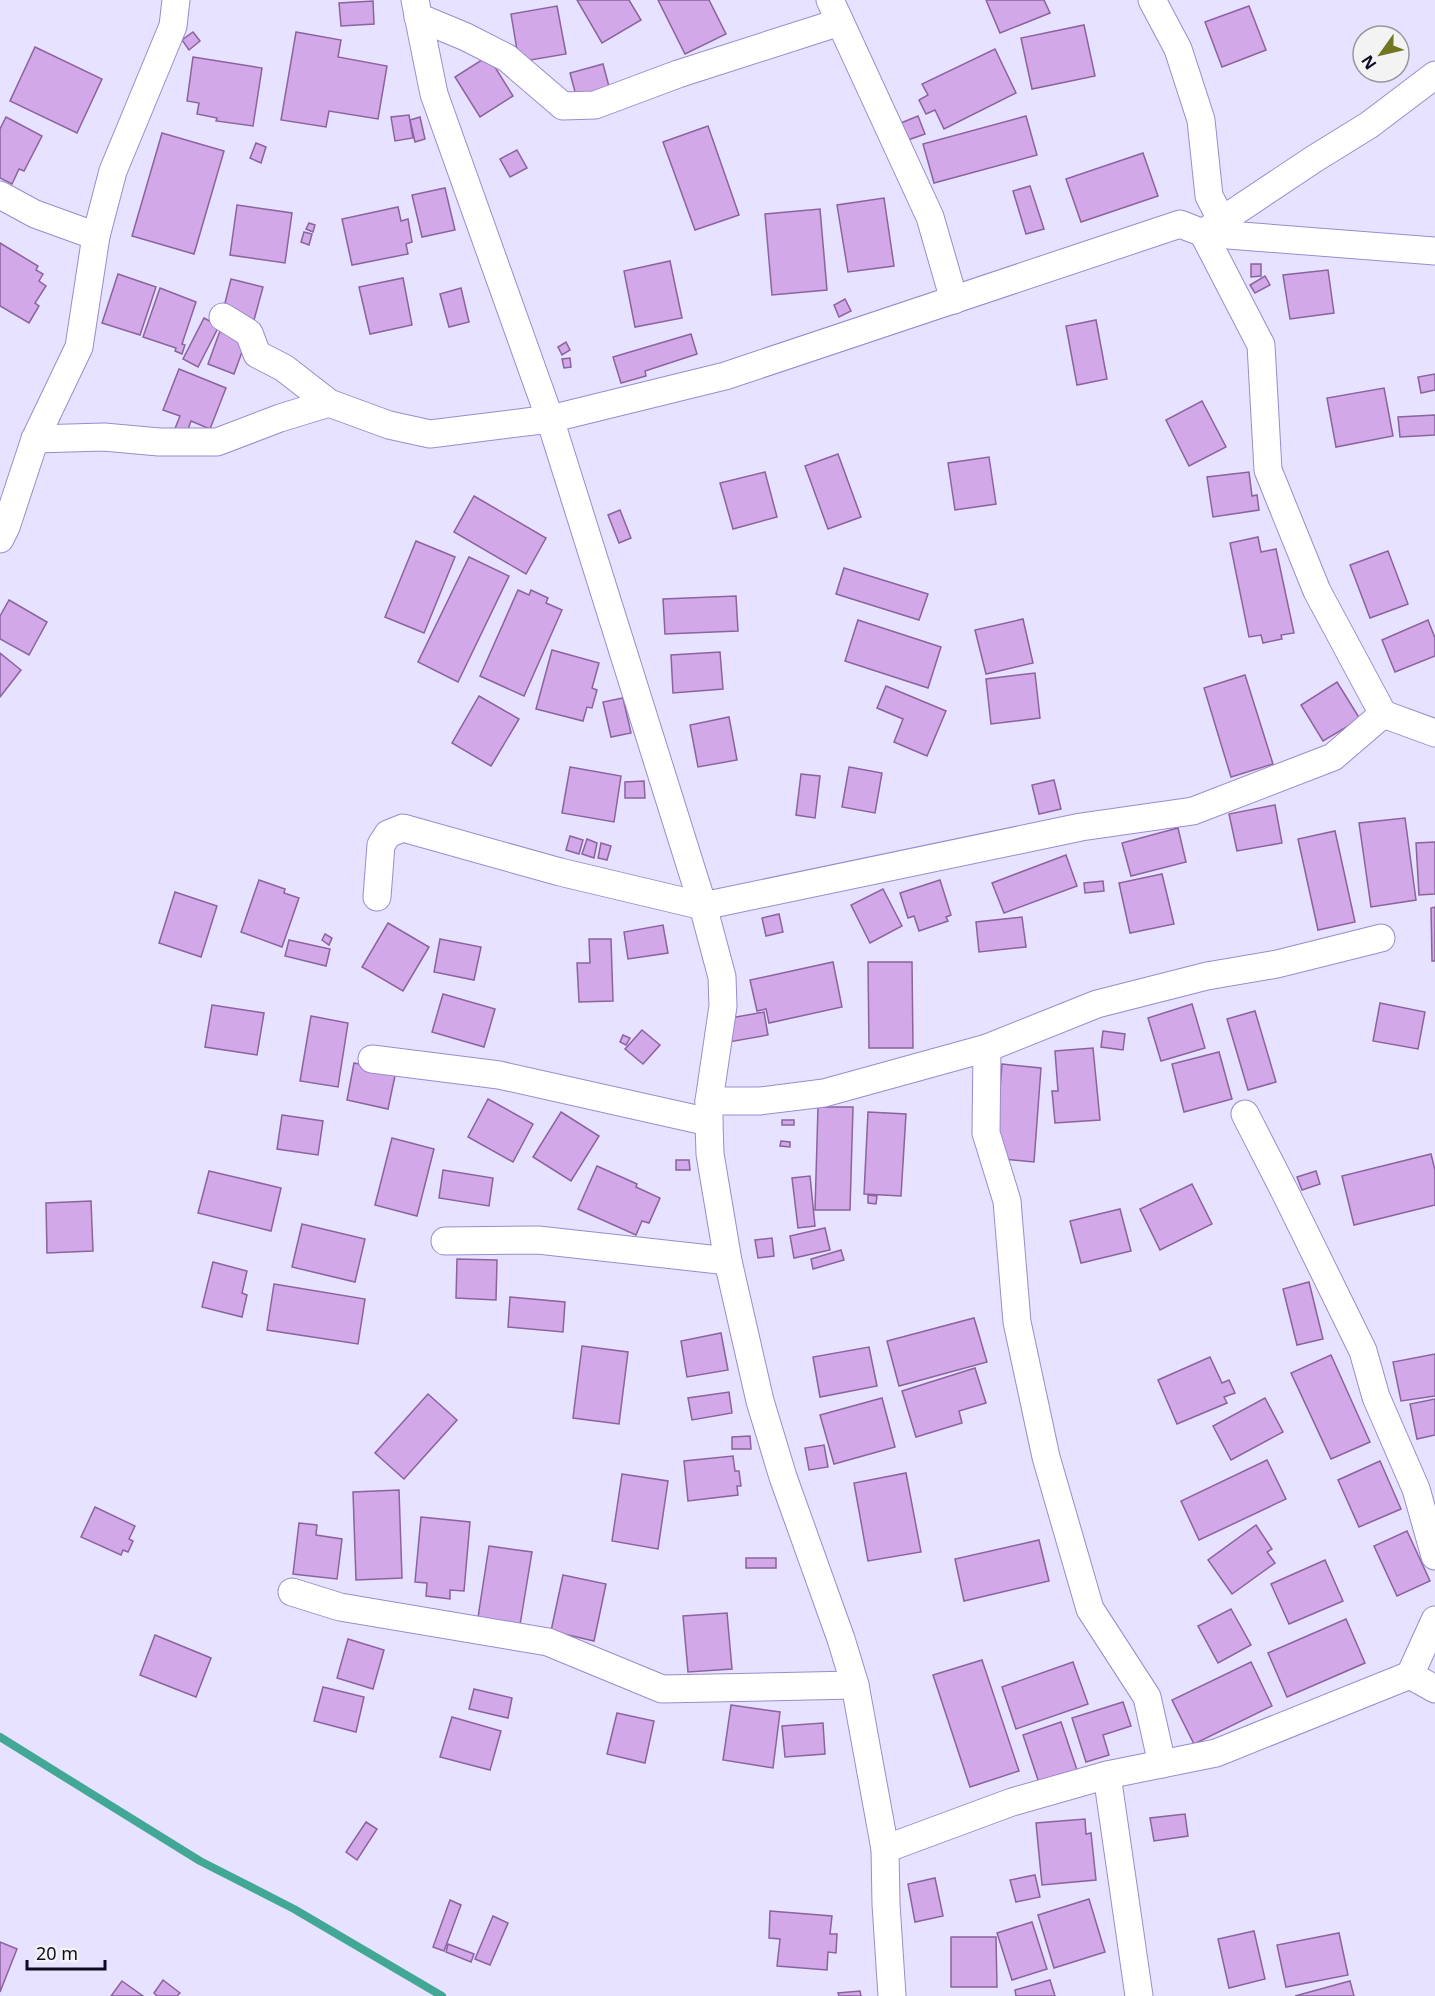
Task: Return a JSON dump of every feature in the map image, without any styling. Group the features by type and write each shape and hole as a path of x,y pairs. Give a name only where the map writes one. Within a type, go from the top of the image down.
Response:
{"street":[{"path":"0,539 35,439 79,347 96,236 112,171 173,26 176,0"},
{"path":"1152,0 1178,49 1202,120 1212,227 1261,345 1268,470 1317,591 1383,714 1435,733"},
{"path":"416,8 507,58 564,106 595,105 835,11 930,217 954,300"},
{"path":"416,8 434,94 550,419 703,906 722,977 723,1006 709,1112 710,1154 728,1261 760,1401 783,1477 841,1639 855,1685 885,1849 892,1996"},
{"path":"1212,227 1314,159 1370,125 1435,75"},
{"path":"0,195 35,214 96,236"},
{"path":"223,317 249,333 256,354 284,368 329,403 389,425 430,434 550,419 725,376 1180,224 1435,251"},
{"path":"35,439 104,437 159,442 217,442 280,418 329,403"},
{"path":"377,897 381,845 388,834 402,828 560,872 703,906 1081,827 1193,811 1334,757 1383,714"},
{"path":"372,1059 499,1075 709,1112 760,1101 824,1093 987,1048 1097,1004 1207,976 1277,964 1380,938"},
{"path":"987,1048 986,1133 1007,1201 1017,1322 1046,1457 1090,1609 1147,1697 1162,1764"},
{"path":"1245,1114 1286,1192 1363,1351 1376,1397 1416,1489 1435,1556"},
{"path":"445,1241 538,1240 728,1261"},
{"path":"292,1592 340,1607 548,1641 662,1689 855,1685"},
{"path":"1410,1675 1435,1620"},
{"path":"885,1849 1012,1802 1107,1775 1216,1753 1410,1675 1435,1657"},
{"path":"1410,1675 1435,1689"},
{"path":"1107,1775 1139,1996"}],"building":[{"path":"577,0 629,0 641,20 602,43"},
{"path":"658,0 709,0 726,34 685,54"},
{"path":"986,0 1044,0 1050,13 1000,33"},
{"path":"373,1 374,24 341,26 339,3"},
{"path":"557,6 566,54 519,62 511,14"},
{"path":"1249,6 1266,50 1222,67 1205,22"},
{"path":"1084,25 1095,76 1032,89 1021,38"},
{"path":"193,32 200,41 189,50 182,40"},
{"path":"296,32 341,40 338,57 387,66 378,119 329,111 326,127 281,120"},
{"path":"35,47 102,79 77,133 10,101"},
{"path":"995,49 1016,93 944,129 935,110 926,114 919,100 928,95 922,84"},
{"path":"488,56 513,96 480,117 455,77"},
{"path":"193,57 262,68 253,126 216,121 217,118 197,114 199,103 187,101"},
{"path":"603,64 611,94 578,103 570,73"},
{"path":"409,115 413,138 395,141 391,117"},
{"path":"918,116 925,134 908,140 901,123"},
{"path":"1026,116 1037,155 934,183 923,144"},
{"path":"6,117 42,136 24,171 19,169 12,184 0,178 0,129"},
{"path":"420,117 425,139 415,142 410,120"},
{"path":"708,126 739,215 695,230 663,142"},
{"path":"162,133 224,151 194,254 132,236"},
{"path":"256,143 266,147 261,163 250,158"},
{"path":"517,150 527,168 510,177 500,159"},
{"path":"1143,153 1158,196 1081,222 1066,179"},
{"path":"1030,186 1044,229 1026,234 1013,191"},
{"path":"445,188 455,230 422,237 412,195"},
{"path":"884,198 894,266 848,272 837,205"},
{"path":"237,205 292,213 285,263 230,255"},
{"path":"398,207 401,221 408,219 412,242 406,244 408,254 352,265 342,219"},
{"path":"820,209 827,290 772,295 765,214"},
{"path":"309,223 315,225 313,232 306,229"},
{"path":"304,232 312,234 309,245 301,242"},
{"path":"0,243 38,266 36,270 43,274 39,281 46,286 35,303 39,306 29,323 0,306"},
{"path":"670,261 682,318 635,327 624,271"},
{"path":"1251,264 1261,264 1261,276 1251,277"},
{"path":"1328,270 1334,313 1290,319 1283,275"},
{"path":"118,274 156,287 140,335 102,323"},
{"path":"1265,276 1270,285 1255,293 1250,285"},
{"path":"403,278 412,325 370,334 359,287"},
{"path":"231,279 263,287 254,320 223,311"},
{"path":"160,288 196,302 182,344 185,345 182,354 175,351 176,348 143,337"},
{"path":"461,288 469,322 449,327 440,294"},
{"path":"845,299 851,311 839,317 834,305"},
{"path":"204,318 219,326 198,367 183,359"},
{"path":"1096,320 1107,379 1077,385 1066,326"},
{"path":"220,331 246,341 234,374 208,364"},
{"path":"691,334 697,354 645,371 646,376 621,383 613,357"},
{"path":"566,342 570,350 562,355 558,347"},
{"path":"570,358 571,367 564,368 562,359"},
{"path":"179,369 226,388 210,429 191,421 186,435 174,431 180,416 163,410"},
{"path":"1435,374 1435,390 1421,393 1418,377"},
{"path":"1384,388 1393,436 1336,447 1327,398"},
{"path":"1202,401 1226,447 1189,466 1166,420"},
{"path":"1435,415 1435,435 1400,437 1398,417"},
{"path":"838,454 861,517 828,529 805,466"},
{"path":"989,457 996,504 955,510 948,463"},
{"path":"765,472 777,517 733,529 720,483"},
{"path":"1249,472 1252,496 1257,495 1259,510 1213,517 1207,477"},
{"path":"474,496 546,538 526,574 454,532"},
{"path":"620,510 631,538 619,543 608,515"},
{"path":"1258,537 1261,552 1276,549 1294,633 1281,635 1282,639 1263,643 1261,635 1249,637 1230,543"},
{"path":"416,541 455,557 424,633 385,617"},
{"path":"1388,551 1408,604 1370,618 1350,565"},
{"path":"469,557 509,576 458,682 418,662"},
{"path":"844,568 928,594 919,620 836,594"},
{"path":"518,590 529,595 531,590 548,598 546,603 562,610 524,696 480,676"},
{"path":"736,596 738,631 665,634 663,599"},
{"path":"9,600 47,622 29,655 0,639 0,616"},
{"path":"1023,619 1033,663 986,674 975,630"},
{"path":"858,620 941,647 928,688 845,661"},
{"path":"1428,620 1435,638 1435,656 1395,672 1382,640"},
{"path":"552,650 599,663 592,688 597,690 592,708 587,707 583,721 536,709"},
{"path":"720,652 723,689 673,693 671,655"},
{"path":"0,653 21,670 0,697"},
{"path":"1035,673 1040,718 991,724 986,679"},
{"path":"1245,675 1273,764 1231,777 1204,688"},
{"path":"1337,682 1360,719 1323,741 1301,705"},
{"path":"886,686 946,711 927,756 894,742 903,719 877,708"},
{"path":"479,696 519,719 491,766 452,743"},
{"path":"623,698 631,733 611,737 603,702"},
{"path":"729,717 737,760 698,767 690,725"},
{"path":"570,767 621,776 614,822 562,813"},
{"path":"849,767 882,773 875,813 842,807"},
{"path":"801,774 820,776 815,818 796,815"},
{"path":"1054,780 1061,809 1039,814 1032,785"},
{"path":"644,781 645,798 625,798 625,782"},
{"path":"1275,805 1282,843 1237,851 1229,814"},
{"path":"1405,818 1416,900 1371,907 1359,823"},
{"path":"1178,828 1186,862 1131,876 1122,843"},
{"path":"1335,831 1355,922 1318,930 1298,839"},
{"path":"570,836 583,840 579,854 566,850"},
{"path":"587,839 597,843 594,858 582,854"},
{"path":"1435,842 1435,894 1419,895 1416,843"},
{"path":"601,843 611,846 607,860 598,858"},
{"path":"1066,855 1077,886 1004,913 992,883"},
{"path":"1162,874 1174,924 1130,933 1119,883"},
{"path":"259,880 285,889 284,893 299,898 282,947 241,932"},
{"path":"940,880 951,915 946,917 948,921 919,931 914,916 908,918 900,893"},
{"path":"1103,881 1104,891 1085,893 1084,883"},
{"path":"883,889 902,926 870,943 851,905"},
{"path":"175,892 217,906 201,957 159,943"},
{"path":"1435,907 1435,961 1432,961 1431,908"},
{"path":"779,914 783,932 766,936 762,918"},
{"path":"1022,917 1026,947 979,952 976,922"},
{"path":"388,923 429,947 403,991 362,967"},
{"path":"663,925 668,953 628,959 624,932"},
{"path":"325,934 332,938 329,945 322,940"},
{"path":"440,939 481,947 474,980 434,972"},
{"path":"589,939 611,939 613,1001 579,1002 577,963 590,963"},
{"path":"289,940 330,949 326,966 285,956"},
{"path":"833,962 842,1007 769,1023 766,1009 757,1011 750,980"},
{"path":"868,962 912,962 913,1048 869,1048"},
{"path":"443,994 495,1009 484,1047 432,1032"},
{"path":"1380,1003 1425,1012 1418,1049 1373,1041"},
{"path":"1192,1004 1205,1048 1161,1061 1148,1018"},
{"path":"212,1005 264,1013 257,1055 205,1047"},
{"path":"1255,1011 1276,1082 1248,1090 1227,1019"},
{"path":"764,1012 768,1035 729,1042 725,1019"},
{"path":"311,1016 348,1023 338,1087 300,1081"},
{"path":"642,1030 660,1045 643,1064 625,1049"},
{"path":"1103,1031 1125,1034 1123,1050 1101,1047"},
{"path":"623,1035 630,1038 626,1045 620,1042"},
{"path":"1093,1048 1100,1120 1055,1123 1052,1091 1058,1091 1055,1051"},
{"path":"1219,1052 1232,1099 1184,1112 1172,1064"},
{"path":"354,1063 396,1071 388,1109 347,1100"},
{"path":"1002,1064 1041,1068 1034,1162 994,1158"},
{"path":"488,1099 533,1124 513,1162 468,1137"},
{"path":"818,1107 853,1107 850,1210 815,1210"},
{"path":"561,1112 599,1136 571,1181 533,1157"},
{"path":"868,1112 906,1114 901,1196 864,1194"},
{"path":"282,1115 323,1121 318,1155 277,1149"},
{"path":"782,1120 794,1120 794,1125 782,1125"},
{"path":"392,1138 434,1149 417,1216 375,1205"},
{"path":"781,1141 790,1142 790,1147 780,1146"},
{"path":"1431,1154 1435,1170 1435,1205 1354,1225 1342,1176"},
{"path":"676,1160 689,1160 690,1170 676,1170"},
{"path":"597,1166 637,1184 636,1187 660,1198 649,1223 642,1221 636,1235 578,1209"},
{"path":"443,1170 493,1178 489,1206 439,1198"},
{"path":"209,1171 281,1188 271,1231 198,1213"},
{"path":"1316,1171 1320,1184 1302,1190 1297,1177"},
{"path":"810,1176 815,1226 798,1228 792,1178"},
{"path":"1192,1184 1212,1224 1160,1250 1140,1209"},
{"path":"868,1195 877,1196 876,1204 868,1203"},
{"path":"91,1201 93,1251 47,1253 46,1203"},
{"path":"1120,1209 1131,1251 1081,1263 1070,1221"},
{"path":"302,1224 365,1239 355,1282 292,1267"},
{"path":"825,1228 830,1250 794,1258 790,1236"},
{"path":"772,1238 774,1256 758,1258 755,1240"},
{"path":"841,1250 844,1260 813,1269 811,1259"},
{"path":"457,1259 497,1260 496,1300 456,1298"},
{"path":"213,1262 247,1271 242,1293 247,1295 242,1317 202,1307"},
{"path":"1309,1282 1323,1339 1297,1345 1283,1289"},
{"path":"274,1284 365,1299 358,1344 267,1330"},
{"path":"510,1297 565,1302 563,1332 508,1327"},
{"path":"974,1318 987,1362 899,1386 887,1341"},
{"path":"721,1333 728,1370 687,1377 681,1341"},
{"path":"582,1346 628,1352 619,1424 573,1418"},
{"path":"869,1347 877,1386 820,1397 813,1357"},
{"path":"1435,1354 1435,1396 1401,1401 1393,1362"},
{"path":"1331,1355 1370,1442 1331,1459 1291,1373"},
{"path":"1210,1357 1222,1383 1229,1380 1235,1393 1224,1397 1227,1403 1177,1424 1158,1380"},
{"path":"975,1368 986,1403 959,1411 962,1423 916,1437 902,1391"},
{"path":"729,1392 732,1413 692,1420 688,1398"},
{"path":"428,1394 457,1420 404,1479 375,1453"},
{"path":"882,1398 895,1447 834,1464 820,1415"},
{"path":"1265,1398 1283,1432 1231,1460 1213,1426"},
{"path":"1435,1399 1435,1435 1417,1439 1410,1404"},
{"path":"750,1436 751,1449 732,1449 732,1437"},
{"path":"824,1445 828,1467 809,1470 805,1448"},
{"path":"733,1456 735,1471 739,1471 741,1486 737,1486 738,1495 688,1501 684,1461"},
{"path":"1267,1460 1286,1499 1199,1540 1181,1501"},
{"path":"1380,1461 1401,1509 1359,1527 1338,1480"},
{"path":"906,1473 921,1552 868,1561 854,1483"},
{"path":"622,1474 668,1481 658,1549 612,1541"},
{"path":"399,1490 402,1578 356,1580 353,1492"},
{"path":"95,1507 135,1526 129,1539 133,1541 128,1552 123,1550 121,1555 81,1537"},
{"path":"421,1517 470,1522 464,1591 450,1590 450,1599 426,1596 427,1583 415,1582"},
{"path":"299,1523 317,1525 316,1535 342,1539 337,1579 293,1574"},
{"path":"1256,1525 1272,1549 1267,1552 1275,1563 1232,1594 1208,1560"},
{"path":"1407,1531 1430,1581 1397,1596 1374,1546"},
{"path":"1039,1540 1049,1581 964,1601 955,1559"},
{"path":"489,1546 532,1552 519,1631 477,1624"},
{"path":"746,1558 776,1558 776,1568 746,1568"},
{"path":"1325,1560 1343,1601 1289,1624 1271,1584"},
{"path":"563,1575 606,1584 594,1641 551,1631"},
{"path":"1231,1609 1251,1645 1218,1663 1198,1626"},
{"path":"727,1613 732,1669 688,1672 683,1616"},
{"path":"1346,1619 1365,1663 1287,1697 1268,1653"},
{"path":"155,1635 211,1658 196,1697 140,1675"},
{"path":"348,1639 384,1650 373,1689 337,1678"},
{"path":"982,1660 1019,1771 970,1787 933,1675"},
{"path":"1073,1662 1088,1704 1016,1729 1002,1687"},
{"path":"1251,1662 1272,1706 1194,1744 1172,1700"},
{"path":"323,1687 364,1697 356,1732 314,1721"},
{"path":"474,1689 512,1698 508,1718 469,1709"},
{"path":"1123,1702 1131,1726 1103,1735 1109,1755 1086,1762 1072,1718"},
{"path":"731,1705 780,1712 773,1768 723,1760"},
{"path":"617,1713 654,1721 645,1763 607,1754"},
{"path":"452,1717 501,1731 490,1770 440,1757"},
{"path":"1061,1722 1077,1770 1039,1783 1023,1735"},
{"path":"823,1723 825,1754 785,1757 782,1726"},
{"path":"1185,1814 1188,1836 1154,1841 1150,1818"},
{"path":"1085,1819 1086,1834 1091,1833 1096,1880 1042,1885 1036,1823"},
{"path":"366,1822 377,1829 357,1860 346,1852"},
{"path":"1035,1875 1040,1897 1016,1902 1010,1880"},
{"path":"935,1878 943,1916 915,1922 908,1884"},
{"path":"1089,1899 1105,1952 1054,1968 1038,1915"},
{"path":"450,1900 461,1905 444,1951 433,1947"},
{"path":"770,1911 832,1916 830,1934 837,1934 836,1953 828,1952 827,1970 777,1966 780,1939 769,1938"},
{"path":"493,1916 508,1923 490,1965 475,1959"},
{"path":"1032,1922 1047,1969 1012,1980 997,1933"},
{"path":"1254,1931 1265,1979 1229,1988 1218,1939"},
{"path":"1339,1933 1348,1975 1286,1987 1277,1945"},
{"path":"951,1937 996,1937 997,1987 951,1987"},
{"path":"0,1942 17,1949 0,1992"},
{"path":"448,1944 474,1954 471,1962 446,1952"},
{"path":"163,1980 180,1993 177,1996 157,1996 154,1993"},
{"path":"1050,1980 1055,1996 1016,1996 1015,1990"},
{"path":"122,1981 143,1996 111,1996"},
{"path":"1350,1981 1354,1996 1295,1996"},
{"path":"860,1991 861,1996 839,1996 838,1993"}],"waterway":[{"path":"0,1737 200,1861 294,1909 442,1996"}]}
